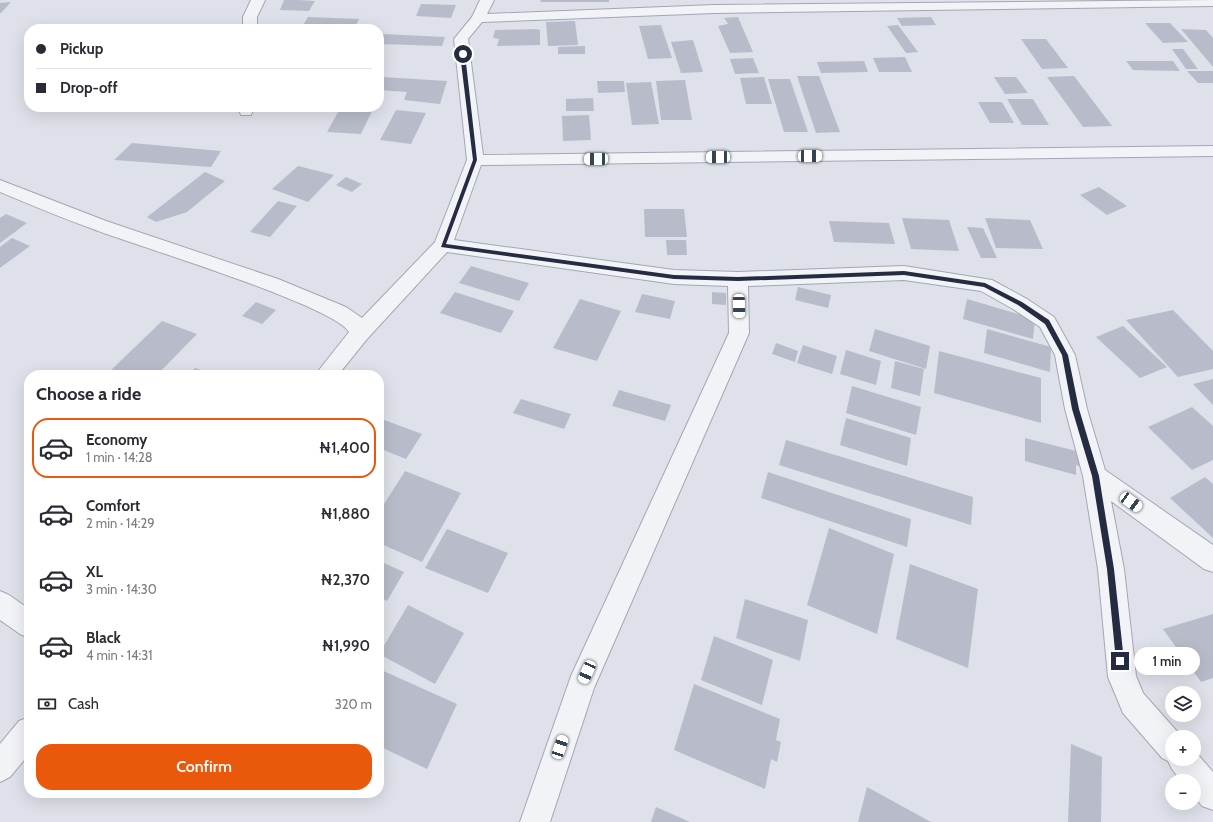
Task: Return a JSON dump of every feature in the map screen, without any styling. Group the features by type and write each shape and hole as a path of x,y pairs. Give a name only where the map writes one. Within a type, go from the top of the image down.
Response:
{"street":[{"path":"250,24 250,17 258,0"},
{"path":"330,370 360,332 443,245 475,160 465,84 462,39 478,18 487,0"},
{"path":"478,18 714,9 1023,6 1213,2"},
{"path":"475,160 1213,151"},
{"path":"0,186 100,225 271,284 339,312 355,324 360,332"},
{"path":"443,245 674,277 738,279 904,273 985,285 1009,297 1047,322 1065,355 1076,409 1095,476 1111,569 1122,677 1134,703 1165,740"},
{"path":"535,822 581,686 739,333 738,279"},
{"path":"1095,476 1213,560"},
{"path":"0,604 24,621"},
{"path":"0,767 24,737"},
{"path":"1188,766 1213,795"}],"building":[{"path":"284,0 315,1 309,11 280,10"},
{"path":"541,0 609,0 609,2 540,2"},
{"path":"11,2 1,13 0,13 0,3"},
{"path":"421,4 456,5 451,18 416,16"},
{"path":"308,17 359,19 356,24 304,24"},
{"path":"738,17 753,52 730,53 718,26 728,24 724,18"},
{"path":"931,17 936,25 902,26 897,18"},
{"path":"575,21 578,45 548,46 546,22"},
{"path":"1145,23 1170,23 1188,42 1163,43"},
{"path":"661,25 672,58 648,59 639,26"},
{"path":"898,25 918,52 906,53 887,26"},
{"path":"1181,29 1206,30 1213,38 1213,67"},
{"path":"495,30 540,30 540,45 497,46 499,39 493,38"},
{"path":"384,34 445,37 442,46 384,44"},
{"path":"1021,39 1046,39 1068,68 1042,69"},
{"path":"693,40 703,72 681,73 671,42"},
{"path":"585,46 585,54 558,54 558,47"},
{"path":"1172,49 1183,49 1198,69 1186,69"},
{"path":"905,57 912,72 879,72 873,58"},
{"path":"753,58 759,73 735,74 730,59"},
{"path":"864,61 868,72 821,73 817,62"},
{"path":"1126,61 1173,61 1180,71 1133,70"},
{"path":"1187,71 1213,71 1213,83 1198,83"},
{"path":"797,76 819,76 840,132 816,133"},
{"path":"1074,76 1112,126 1083,127 1047,77"},
{"path":"384,77 447,81 440,104 404,100 407,92 384,90"},
{"path":"764,77 772,104 746,104 740,78"},
{"path":"994,77 1016,77 1028,93 1005,94"},
{"path":"768,79 790,79 808,132 784,132"},
{"path":"685,80 692,120 661,120 656,81"},
{"path":"597,81 624,81 625,92 598,93"},
{"path":"651,82 659,124 632,125 626,83"},
{"path":"593,98 594,111 566,111 566,99"},
{"path":"1007,99 1033,99 1049,125 1022,125"},
{"path":"978,102 1002,102 1014,123 990,123"},
{"path":"396,110 426,113 411,144 380,140"},
{"path":"338,112 372,112 361,134 327,132"},
{"path":"589,115 591,140 563,141 562,116"},
{"path":"132,143 221,151 211,167 114,160"},
{"path":"298,166 334,175 308,202 272,189"},
{"path":"205,172 225,181 187,212 156,222 147,217"},
{"path":"346,177 362,184 352,192 336,185"},
{"path":"1099,187 1127,206 1107,215 1080,195"},
{"path":"278,201 297,206 270,237 250,232"},
{"path":"644,209 684,209 687,237 645,237"},
{"path":"6,214 27,223 0,243 0,218"},
{"path":"902,218 949,220 959,251 911,249"},
{"path":"985,218 1030,220 1043,249 996,248"},
{"path":"829,221 889,223 895,244 834,242"},
{"path":"967,227 983,228 997,258 981,258"},
{"path":"12,238 30,246 0,268 0,247"},
{"path":"666,240 686,240 687,255 667,255"},
{"path":"471,266 529,283 519,301 459,283"},
{"path":"798,287 831,295 828,308 795,300"},
{"path":"455,292 514,311 501,333 440,313"},
{"path":"712,292 726,293 726,305 712,304"},
{"path":"642,294 675,301 670,319 635,312"},
{"path":"580,299 621,311 597,361 553,348"},
{"path":"967,299 1035,319 1033,339 963,319"},
{"path":"256,302 276,310 262,324 242,316"},
{"path":"1173,310 1213,351 1213,369 1178,377 1126,320"},
{"path":"162,321 197,334 162,370 111,370"},
{"path":"1123,326 1167,367 1140,378 1096,337"},
{"path":"875,329 930,346 926,369 869,351"},
{"path":"987,329 1051,347 1050,372 984,353"},
{"path":"776,343 798,351 795,362 772,354"},
{"path":"803,345 837,356 832,374 797,363"},
{"path":"846,350 881,361 876,385 840,374"},
{"path":"939,351 1041,378 1041,423 934,393"},
{"path":"895,361 924,369 920,396 891,388"},
{"path":"1213,379 1213,405 1193,384"},
{"path":"852,386 921,407 916,435 846,413"},
{"path":"619,390 671,405 665,421 612,406"},
{"path":"521,399 571,414 564,429 513,413"},
{"path":"1192,407 1213,426 1213,460 1192,470 1148,427"},
{"path":"846,418 911,438 907,466 840,445"},
{"path":"384,420 422,434 406,459 384,450"},
{"path":"1025,438 1084,453 1085,468 1076,465 1076,475 1025,461"},
{"path":"786,440 973,497 971,525 779,465"},
{"path":"405,471 461,493 422,562 384,545 384,504"},
{"path":"768,472 911,519 907,547 761,498"},
{"path":"1205,477 1213,484 1213,538 1170,498"},
{"path":"829,528 894,554 877,634 807,605"},
{"path":"447,529 508,553 488,593 425,568"},
{"path":"384,563 404,572 387,601 384,600"},
{"path":"910,564 978,589 968,668 896,639"},
{"path":"745,599 808,620 800,661 736,638"},
{"path":"408,605 464,633 435,684 384,657 384,646"},
{"path":"1213,614 1213,678 1201,682 1163,629"},
{"path":"714,636 773,660 762,705 701,680"},
{"path":"384,671 457,704 427,769 384,748"},
{"path":"694,684 780,719 776,740 781,742 777,762 771,759 765,789 674,750"},
{"path":"1071,744 1102,757 1101,822 1068,822"},
{"path":"867,787 931,822 858,822"},
{"path":"656,807 690,822 651,822"}],"route":[{"path":"463,54 465,84 475,160 443,245 674,277 738,279 904,273 985,285 1020,304 1047,322 1065,355 1076,409 1095,476 1111,569 1120,661"}]}
